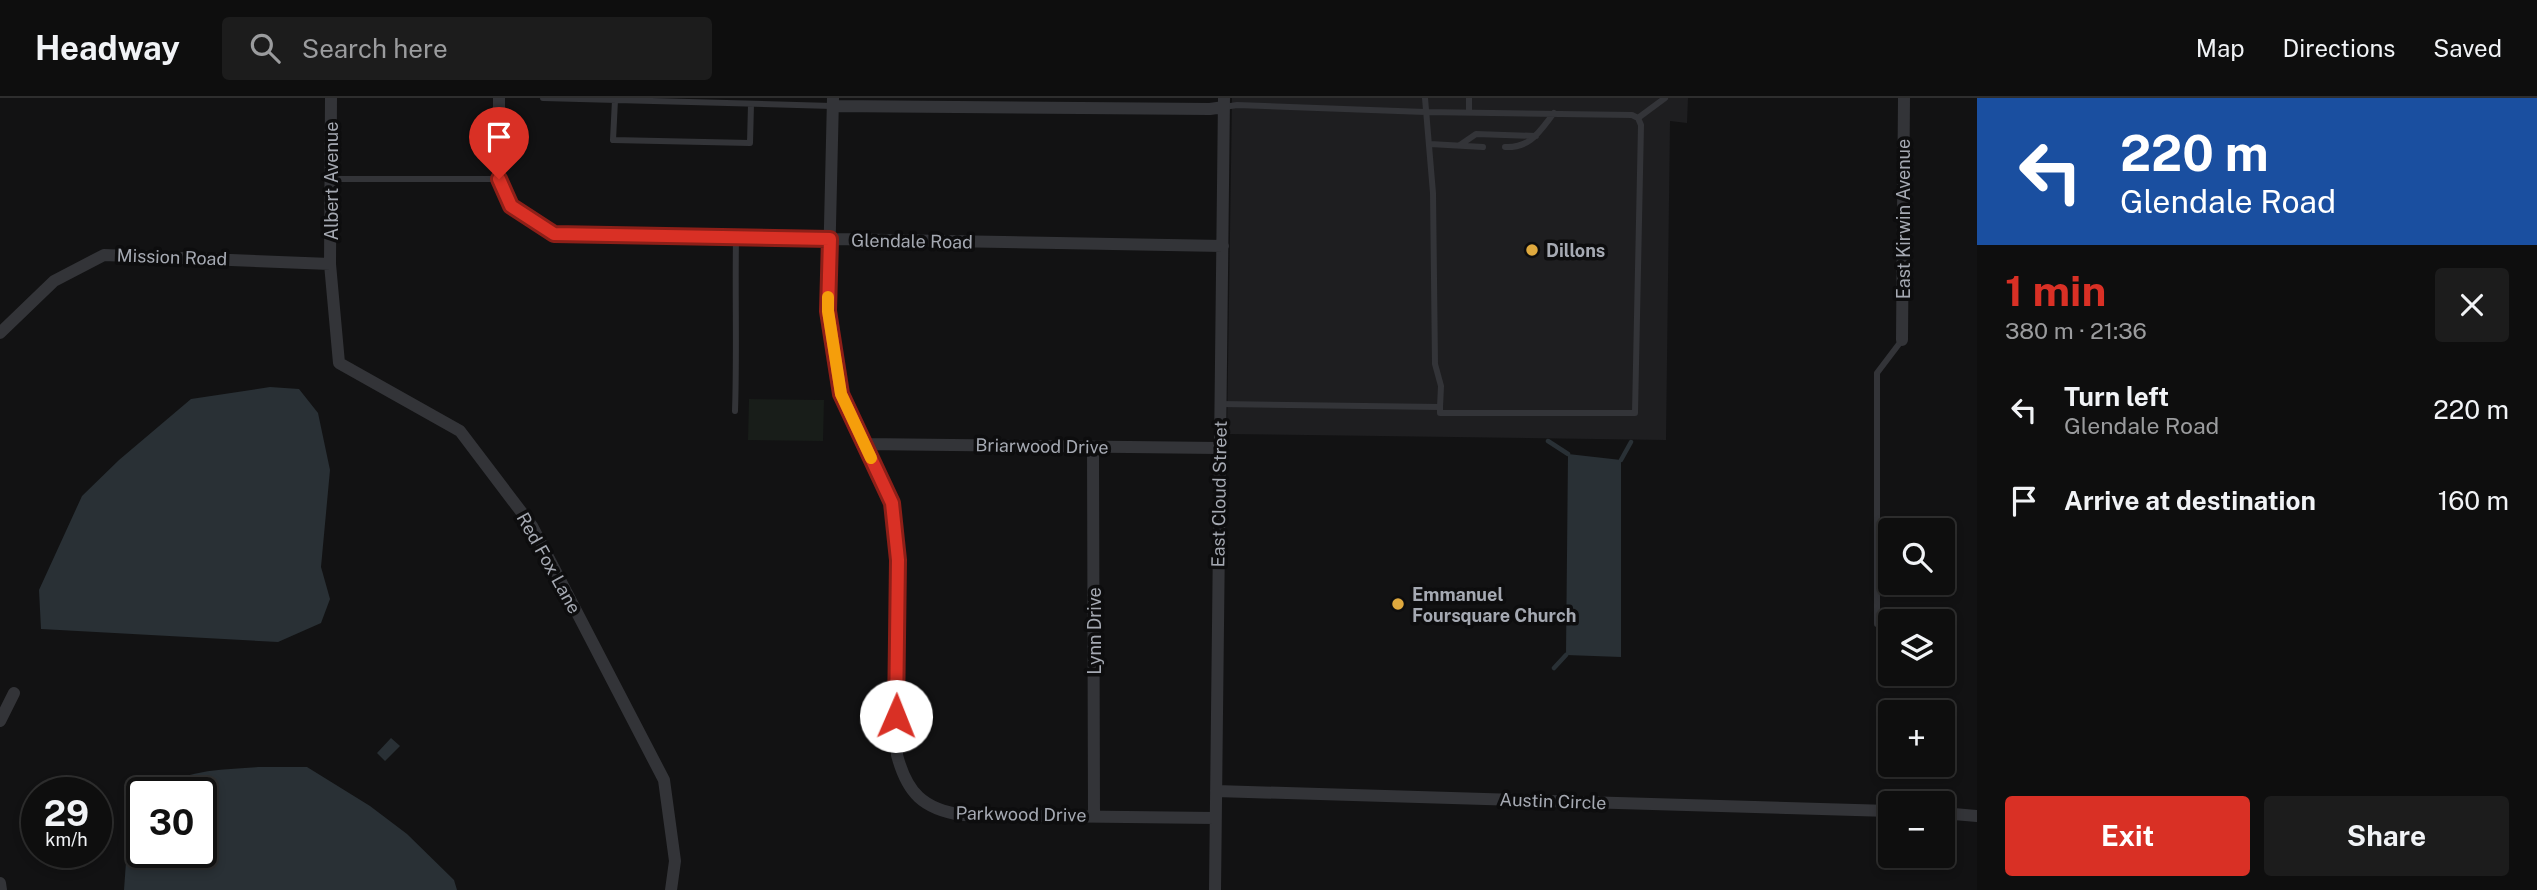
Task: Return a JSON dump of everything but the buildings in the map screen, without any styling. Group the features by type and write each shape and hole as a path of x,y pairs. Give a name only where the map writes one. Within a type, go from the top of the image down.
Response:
{"street":[{"name":"Albert Avenue","path":"330,264 331,98"},
{"name":"Glendale Road","path":"499,98 499,179 511,206 554,234 1223,246"},
{"name":"East Kirwin Avenue","path":"1902,340 1904,98"},
{"path":"832,102 1224,102"},
{"name":"Parkwood Drive","path":"832,102 828,311 841,394 892,503 898,560 897,754 903,776 922,801 935,809 962,815 1215,818"},
{"name":"East Cloud Street","path":"1215,890 1224,102"},
{"name":"Mission Road","path":"0,333 54,281 104,254 330,264"},
{"name":"Red Fox Lane","path":"330,264 339,363 460,431 532,526 664,780 675,861 671,890"},
{"name":"Briarwood Drive","path":"864,444 1219,448"},
{"name":"Lynn Drive","path":"1093,447 1094,816"},
{"path":"0,721 15,693"},
{"name":"Austin Circle","path":"1216,791 1878,811"},
{"path":"1955,814 1977,817"},
{"path":"0,883 1,890"}],"lane":[{"path":"543,98 751,104 832,102"},
{"path":"1281,98 1281,108"},
{"path":"1224,102 1281,108 1425,112 1632,115 1638,118 1642,125 1636,413 1440,413 1441,386 1434,364 1430,144 1425,112 1425,98"},
{"path":"1469,98 1469,111"},
{"path":"1638,118 1665,98"},
{"path":"615,100 613,140 750,143 751,104"},
{"path":"1505,147 1520,148 1536,136 1555,113"},
{"path":"1460,145 1476,134 1536,136"},
{"path":"1430,144 1483,147"},
{"path":"331,179 499,179"},
{"path":"735,411 738,316 735,300 736,238"},
{"path":"1877,625 1877,373 1902,340"},
{"path":"1220,404 1440,407"}],"shaded area":[{"path":"1232,98 1688,98 1687,123 1670,121 1666,440 1227,434"},
{"path":"270,387 299,389 318,413 330,470 321,567 330,599 321,623 278,642 41,629 39,590 82,496 119,460 191,399"},
{"path":"749,399 824,400 823,441 748,440"},
{"path":"1568,454 1621,460 1621,657 1566,655"},
{"path":"391,738 400,746 385,761 377,753"},
{"path":"307,767 370,806 407,834 454,880 457,890 124,890 126,862 126,868 217,868 217,777 183,777 215,770"}],"waterway":[{"path":"1548,441 1568,454"},
{"path":"1621,460 1631,442"},
{"path":"1554,668 1566,655"}],"slow traffic":[{"path":"828,297 841,394 871,458"}],"place":[{"name":"Dillons","path":"1532,250"},
{"name":"Emmanuel Foursquare Church","path":"1398,604"}],"route":[{"path":"499,179 511,206 554,234 830,239 828,311 841,394 892,503 898,560 896,716"}]}
